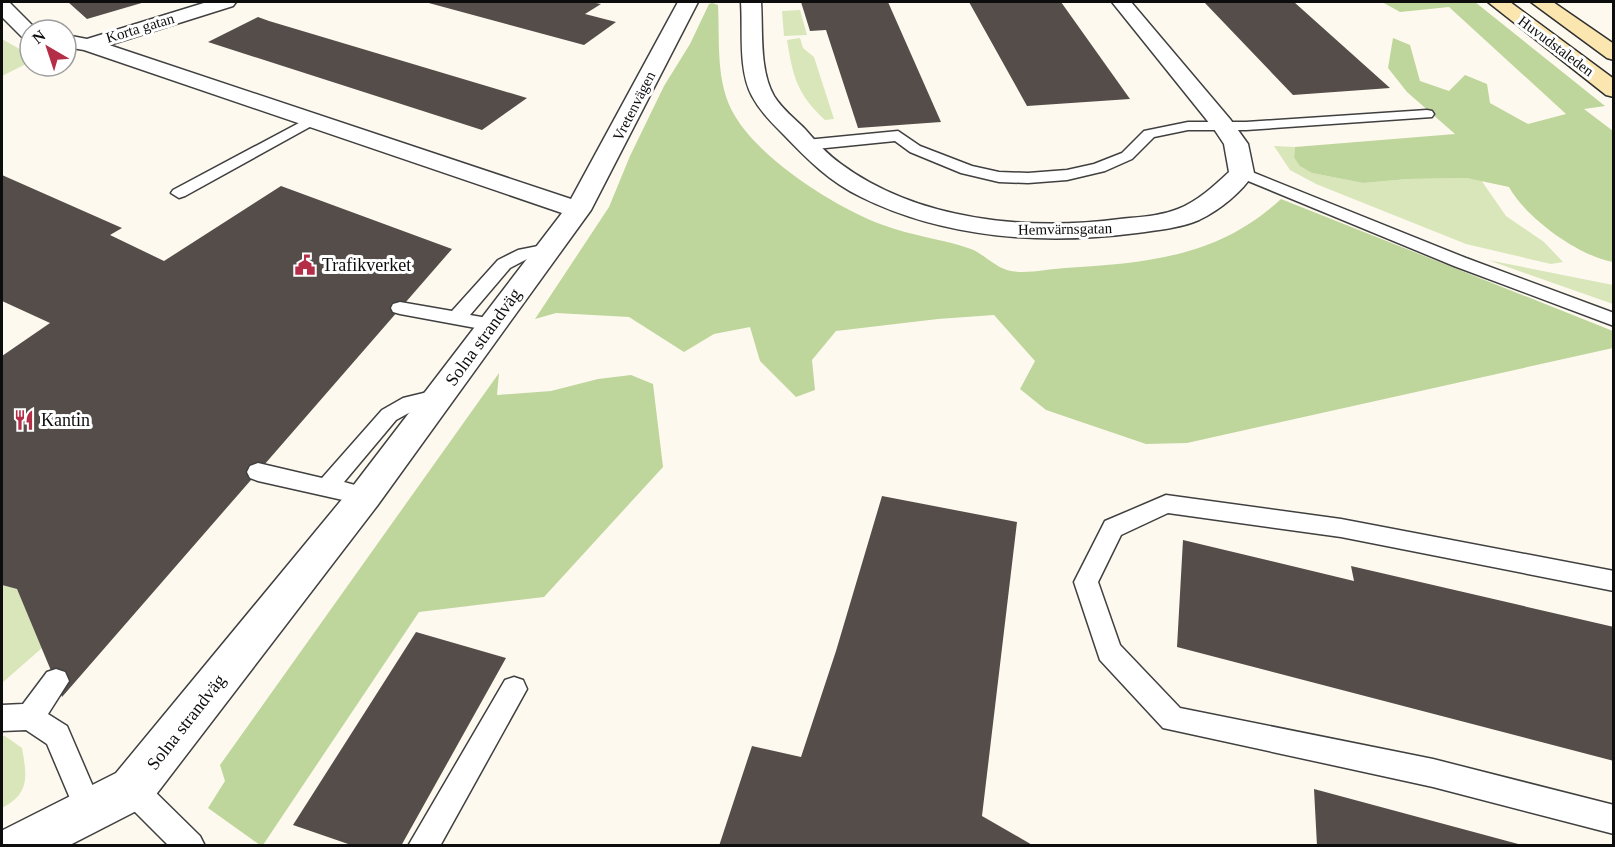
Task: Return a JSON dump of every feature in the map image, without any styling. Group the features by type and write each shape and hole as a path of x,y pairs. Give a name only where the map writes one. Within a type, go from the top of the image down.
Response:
{"main road":[{"name":"Huvudstaleden","path":"1498,2 1614,90"},
{"name":"Huvudstaleden","path":"1541,2 1614,54"},
{"path":"1573,2 1614,38"}],"street":[{"name":"Korta gatan","path":"78,43 226,2"},
{"name":"Vretenvägen","path":"578,210 688,2"},
{"name":"Hemvärnsgatan","path":"751,2 754,53 762,93 806,145 835,171 870,191 919,210 976,225 1025,232 1108,230 1180,218 1217,197 1242,173"},
{"path":"1121,2 1222,124 1236,144 1242,173"},
{"path":"2,6 18,22"},
{"path":"78,43 578,210"},
{"name":"Solna strandväg","path":"19,846 132,789 365,496 578,210"}],"lane":[{"path":"806,145 898,136 915,149 967,170 999,177 1028,178 1067,175 1099,168 1127,156 1149,134 1188,126 1222,124 1246,126 1427,114"},
{"path":"178,193 312,120"},
{"path":"1242,173 1460,262 1614,320"},
{"path":"457,318 504,264 524,254 548,249"},
{"path":"400,308 492,325"},
{"path":"326,488 389,415 410,403 440,396"},
{"path":"258,472 365,496"},
{"path":"1614,581 1341,528 1166,504 1113,528 1086,582 1109,652 1173,719 1433,773 1614,820"},
{"path":"30,717 56,681"},
{"path":"423,846 514,689"},
{"path":"2,718 30,717 57,735 90,812"},
{"path":"132,789 190,846"}],"green space":[{"path":"1382,2 1475,2 1605,106 1584,109 1613,131 1613,262 1585,252 1555,234 1528,211 1509,187 1467,178 1408,179 1363,183 1312,173 1300,166 1294,157 1295,147 1455,134 1407,92 1388,68 1393,38 1410,45 1420,81 1449,91 1465,75 1487,84 1490,103 1528,124 1566,114 1449,7 1400,12"},
{"path":"709,4 718,5 720,62 724,90 735,116 747,133 762,149 801,181 844,207 883,225 971,249 1006,270 1031,272 1124,263 1180,253 1232,234 1281,199 1613,331 1613,348 1187,443 1146,444 1046,410 1020,389 1035,361 994,315 836,331 812,360 815,390 796,397 760,361 750,327 714,334 684,352 629,317 556,313 535,319 609,207 630,156 664,86 690,44"},
{"path":"800,10 807,35 784,36 782,11"},
{"path":"800,38 803,48 814,57 834,119 825,120 816,111 802,93 794,75 787,40"},
{"path":"2,39 18,48 18,68 2,76"},
{"path":"1274,146 1295,147 1294,157 1312,173 1363,183 1408,179 1467,178 1481,180 1506,216 1544,242 1563,262 1551,264 1466,244 1316,184 1290,170"},
{"path":"1488,260 1613,285 1613,304"},
{"path":"499,373 497,395 551,391 598,379 631,375 653,384 663,467 544,597 419,612 263,845 260,845 208,808 225,781 220,765"},
{"path":"2,585 17,589 42,648 2,683"},
{"path":"2,736 22,748 25,776 18,797 2,808"}],"building":[{"path":"68,2 145,2 87,19"},
{"path":"425,2 591,2 601,4 585,14 616,22 584,45"},
{"path":"801,2 888,2 941,122 858,128 826,30 810,31"},
{"path":"969,2 1061,2 1130,99 1027,106"},
{"path":"1204,2 1294,2 1390,88 1293,95"},
{"path":"258,17 527,98 482,130 208,42"},
{"path":"2,175 122,228 110,235 164,261 281,186 452,249 62,697 17,589 2,585 2,356 50,323 2,301"},
{"path":"882,496 1017,522 982,816 1034,846 719,846 752,746 801,757 836,651"},
{"path":"1183,540 1354,581 1351,566 1614,627 1614,761 1177,647"},
{"path":"416,632 506,658 401,846 354,846 293,825"},
{"path":"1314,789 1522,845 1317,846"}],"place":[{"name":"Trafikverket","path":"305,265"},
{"name":"Kantin","path":"24,420"}]}
